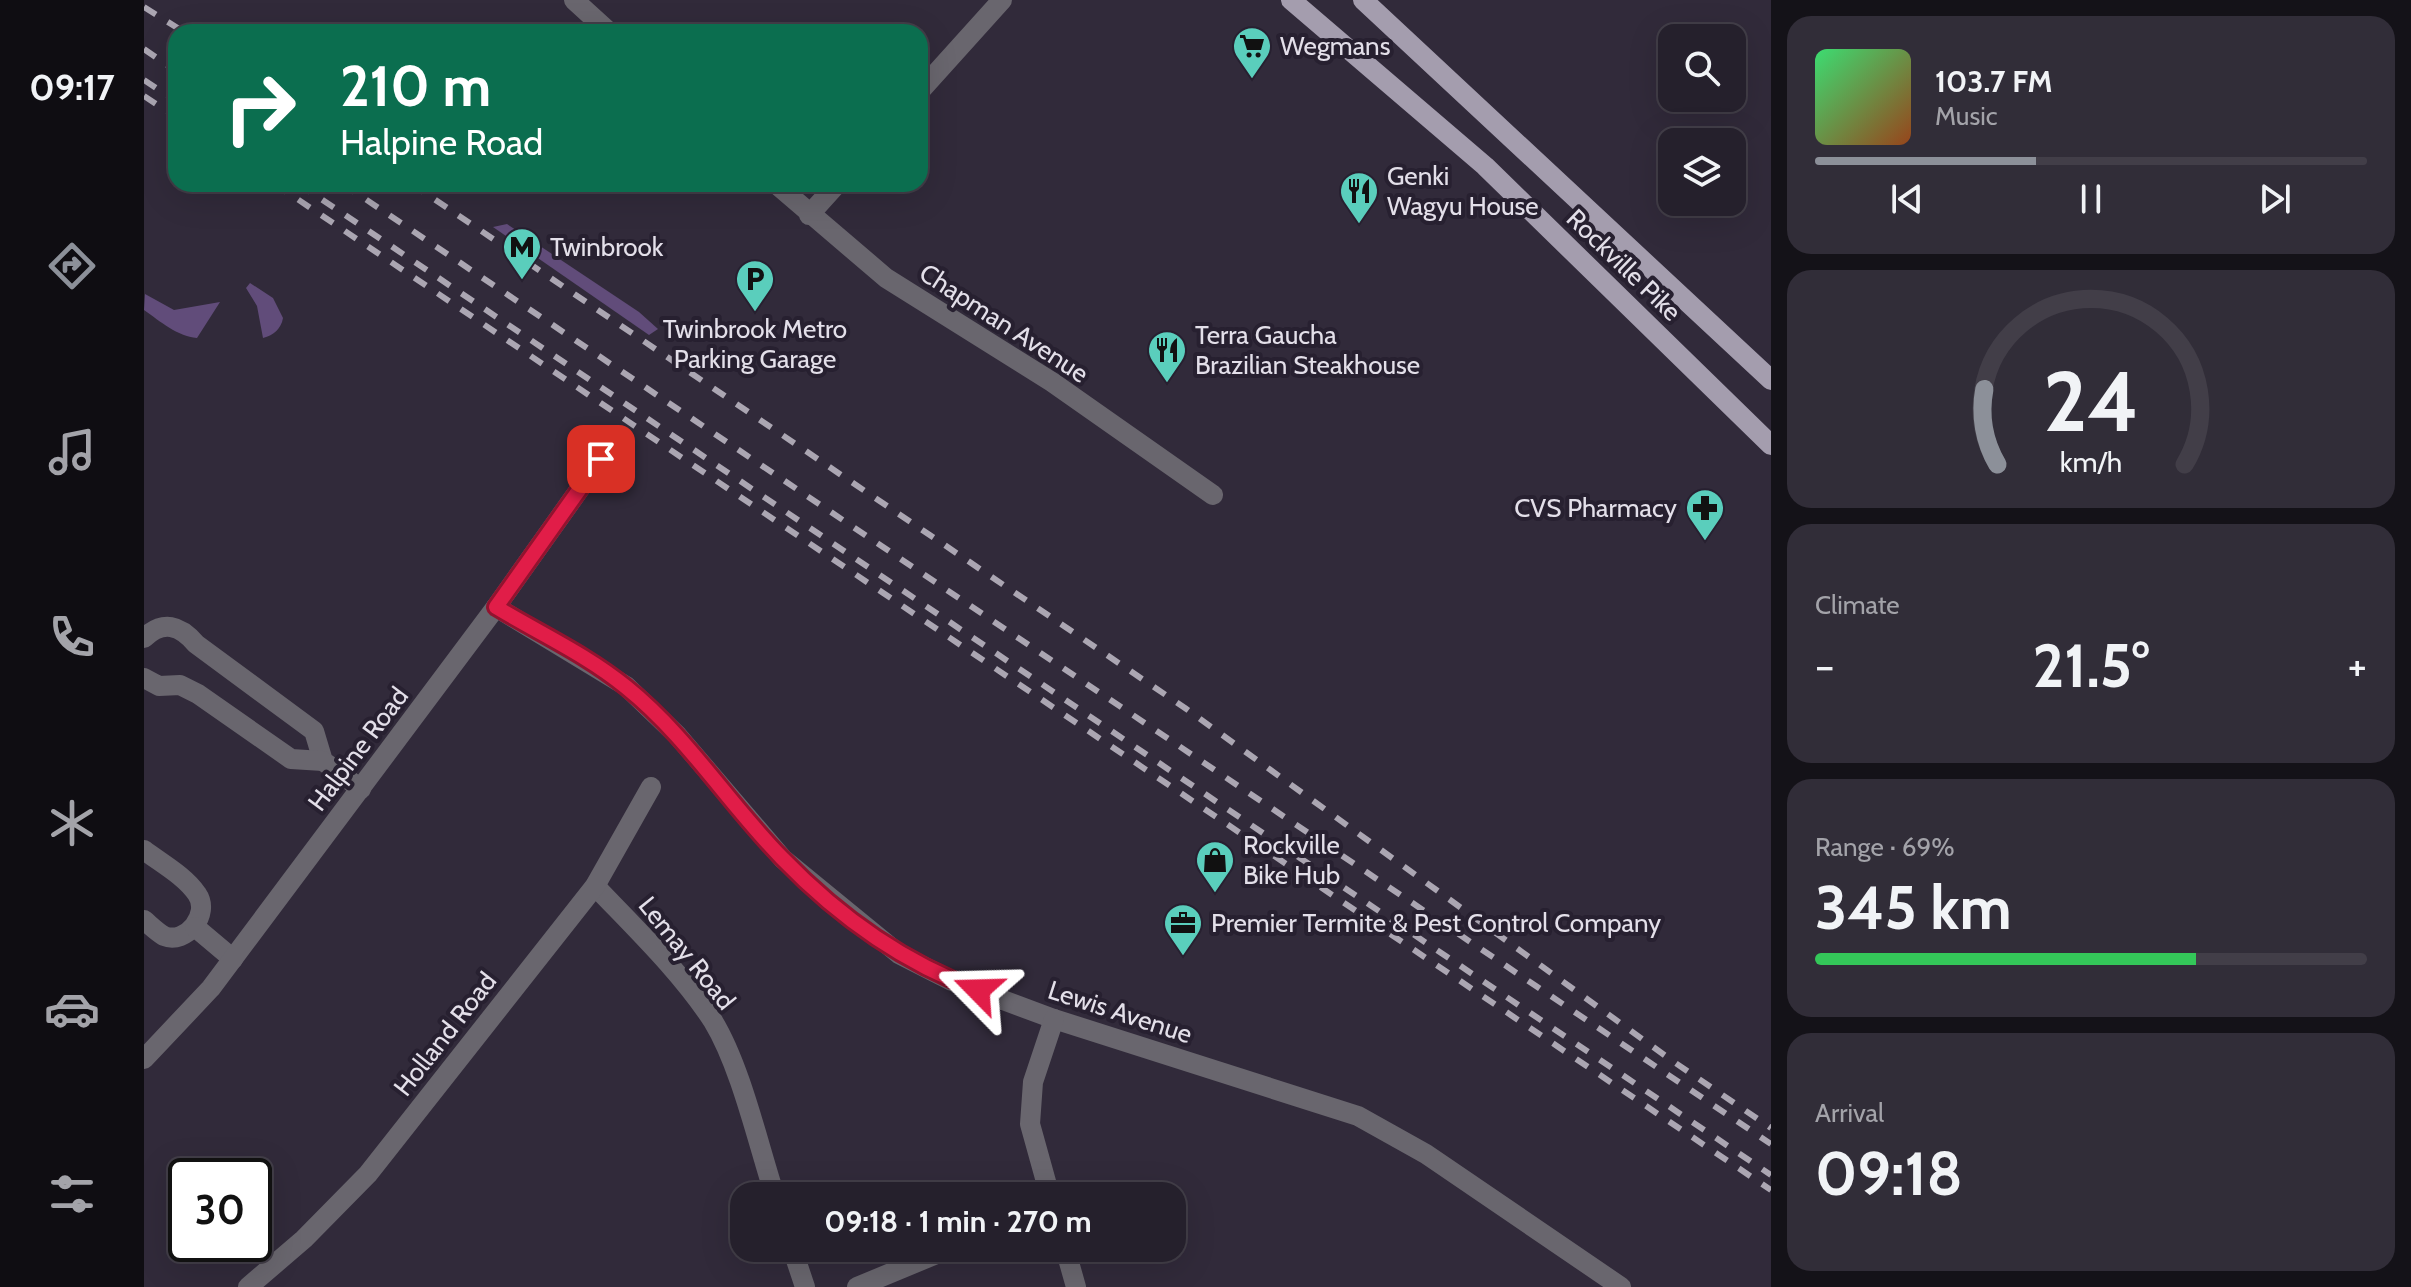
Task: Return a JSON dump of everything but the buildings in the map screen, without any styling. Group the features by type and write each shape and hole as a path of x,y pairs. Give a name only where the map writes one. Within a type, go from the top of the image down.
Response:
{"main road":[{"name":"Rockville Pike","path":"1291,0 1485,166 1771,445"},
{"name":"Rockville Pike","path":"1363,0 1771,380"}],"street":[{"path":"574,0 600,24"},
{"path":"928,82 1002,0"},
{"name":"Chapman Avenue","path":"785,192 886,278 1052,382 1213,495"},
{"path":"809,215 830,192"},
{"name":"Halpine Road","path":"144,1059 211,988 496,607 601,459"},
{"name":"Lewis Avenue","path":"496,607 626,686 677,735 783,859 887,945 952,981 1054,1019 1358,1116 1426,1154 1621,1287"},
{"path":"144,638 152,630 169,625 184,629 196,644 314,731 323,761"},
{"path":"144,678 159,686 180,685 198,694 291,759 323,761 361,789"},
{"name":"Holland Road","path":"248,1287 304,1239 368,1174 595,886 651,787"},
{"path":"144,850 199,896 202,911 195,927 179,936 166,937 144,920"},
{"name":"Lemay Road","path":"595,886 651,946 713,1021 729,1056 770,1182"},
{"path":"195,927 233,959"},
{"path":"1046,1182 1030,1124 1033,1082 1054,1019"},
{"path":"797,1262 805,1287"},
{"path":"857,1287 917,1262"},
{"path":"1069,1262 1076,1287"}],"shaded area":[{"path":"507,224 639,312 658,329 649,335 493,227"},
{"path":"250,283 273,298 283,318 276,331 263,338 257,306 246,288"},
{"path":"145,294 174,310 220,302 197,338 176,331 144,310"}],"railway":[{"path":"144,7 171,24"},
{"path":"144,49 168,66"},
{"path":"144,80 168,96"},
{"path":"144,96 168,112"},
{"path":"287,192 1771,1190"},
{"path":"311,192 1771,1175"},
{"path":"355,192 1771,1144"},
{"path":"424,192 1185,708 1674,1062 1771,1128"}],"place":[{"name":"Wegmans","path":"1252,80"},
{"name":"Genki Wagyu House","path":"1359,225"},
{"name":"Twinbrook","path":"522,281"},
{"name":"Twinbrook Metro Parking Garage","path":"755,313"},
{"name":"Terra Gaucha Brazilian Steakhouse","path":"1167,384"},
{"name":"CVS Pharmacy","path":"1705,542"},
{"name":"Rockville Bike Hub","path":"1215,894"},
{"name":"Premier Termite & Pest Control Company","path":"1183,957"}],"route":[{"path":"601,459 496,607 578,654 626,686 677,735 783,859 851,918 899,954 952,981 978,990"}]}
